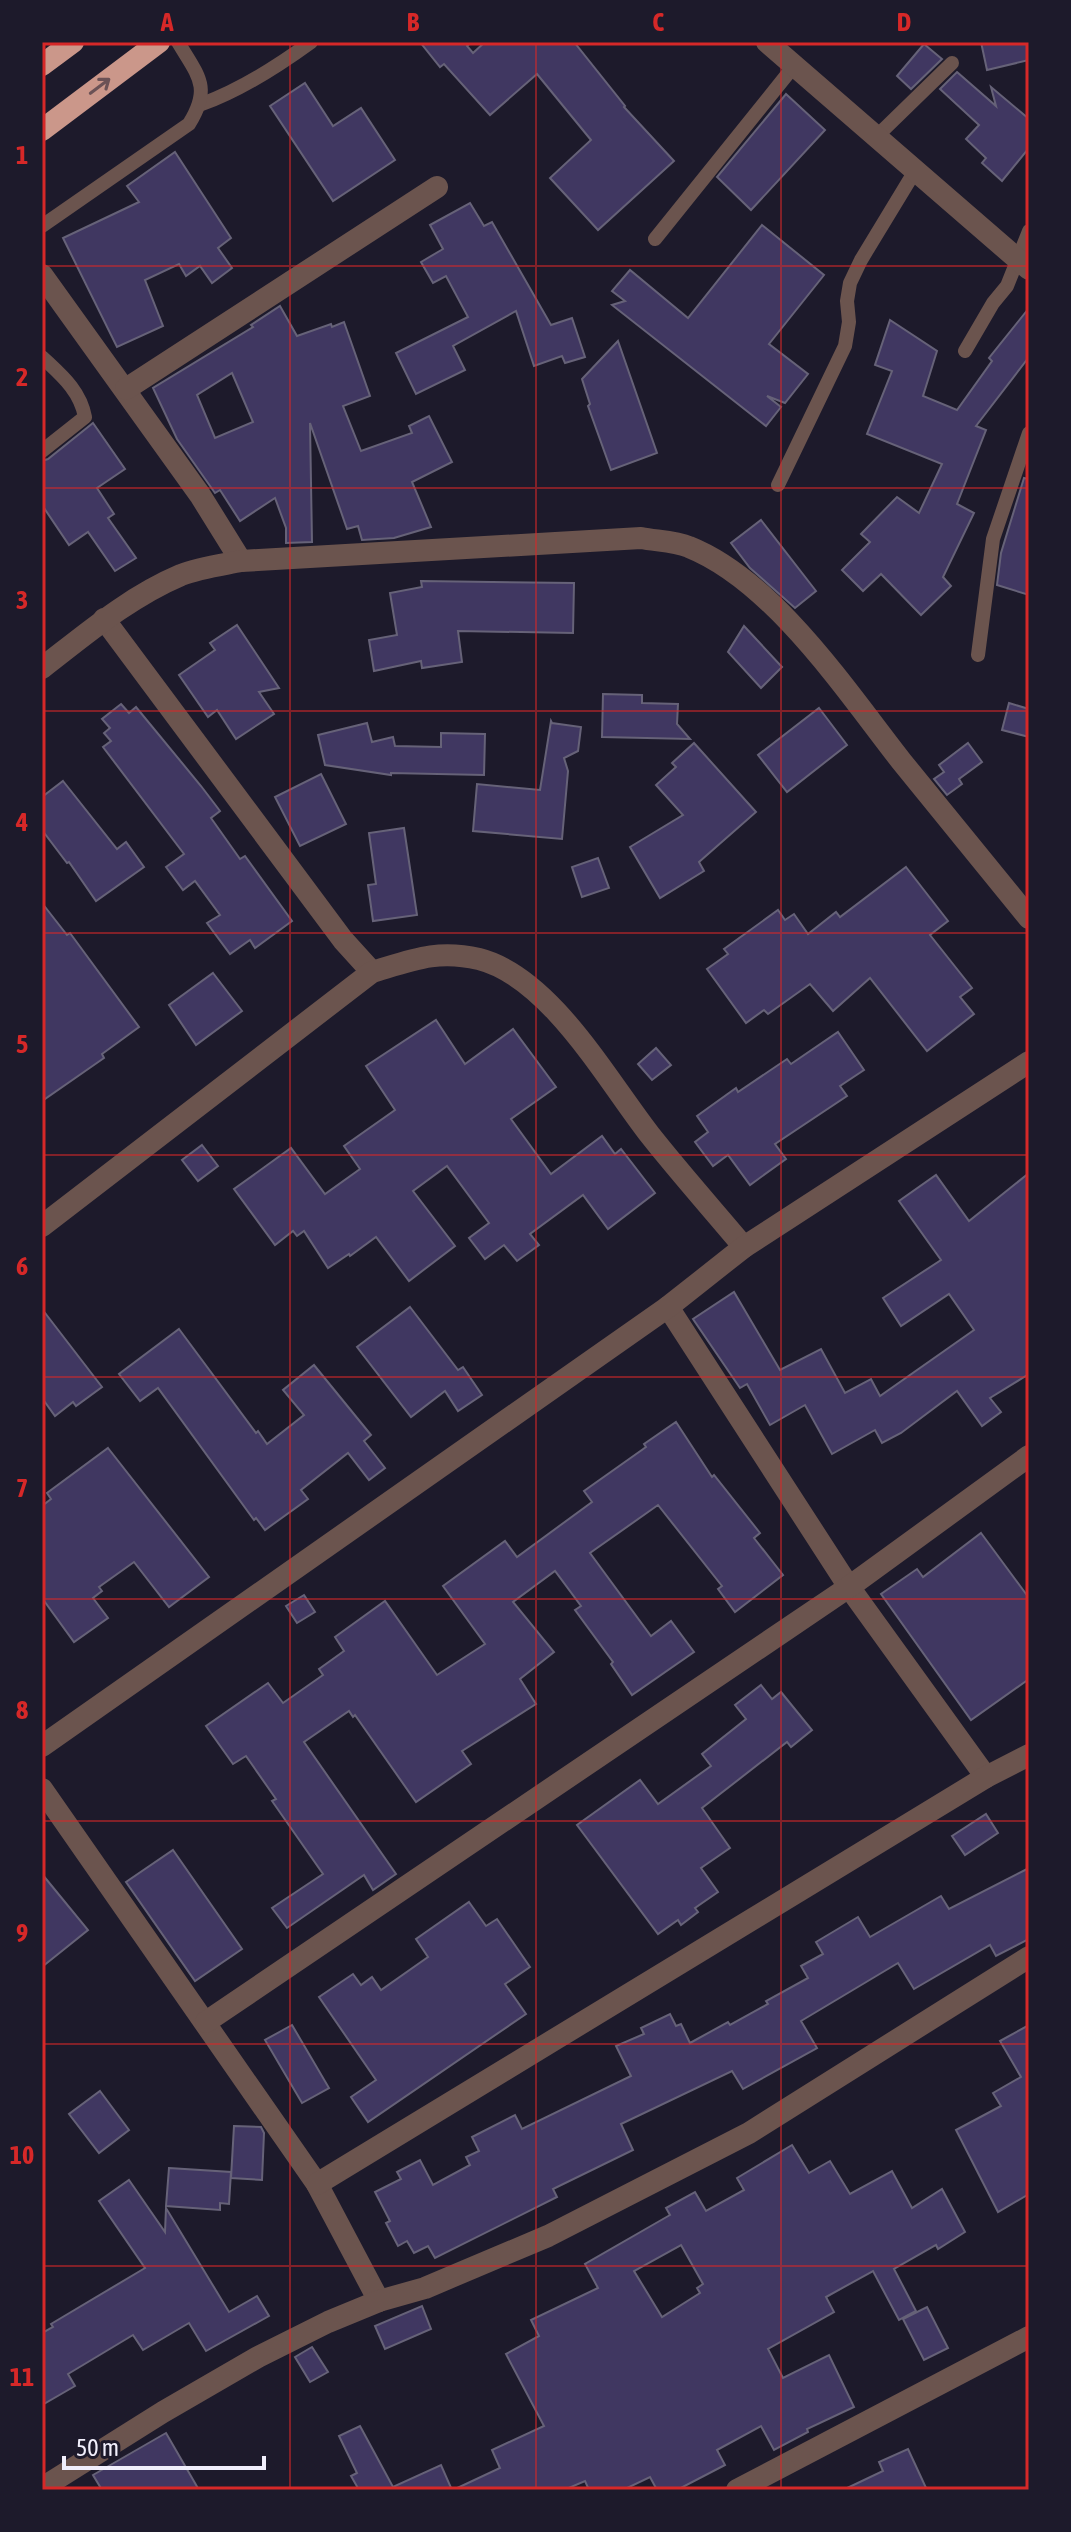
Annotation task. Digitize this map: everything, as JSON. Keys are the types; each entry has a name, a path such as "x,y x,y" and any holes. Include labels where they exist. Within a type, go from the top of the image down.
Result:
{"highway":[{"path":"42,65 73,42"},
{"path":"42,130 159,42"}],"street":[{"path":"767,42 1024,264"},
{"path":"126,389 437,187"},
{"path":"42,275 218,521 241,561"},
{"path":"42,668 104,619 183,574 241,561 641,538 688,546 726,567 772,605 830,668 1029,918"},
{"path":"104,619 343,940 372,972"},
{"path":"42,1226 372,972 433,954 481,960 518,978 553,1006 651,1136 744,1247"},
{"path":"42,1746 668,1307 744,1247 1029,1062"},
{"path":"668,1307 849,1587 986,1777"},
{"path":"206,2022 849,1587 1029,1456"},
{"path":"317,2184 986,1777 1029,1755"},
{"path":"42,1789 317,2184 379,2301"},
{"path":"42,2488 258,2357 328,2322 379,2301 425,2288 548,2236 749,2133 1029,1957"},
{"path":"737,2490 1029,2337"}],"lane":[{"path":"178,42 200,79 202,104"},
{"path":"42,226 189,124 202,104 248,83 311,42"},
{"path":"876,137 952,63"},
{"path":"655,239 794,66"},
{"path":"778,485 845,346 850,283 915,171"},
{"path":"965,351 993,303 1024,264 1029,231"},
{"path":"42,357 74,388 85,417 42,451"},
{"path":"978,655 993,539 1029,433"}],"building":[{"path":"420,42 472,42 467,46 473,53 485,42 574,42 624,107 674,161 598,230 550,178 591,140 537,74 490,115 444,64 440,67"},
{"path":"981,42 1029,42 1029,60 987,70"},
{"path":"924,44 942,59 911,89 897,76"},
{"path":"957,72 996,106 991,87 1029,119 1029,148 1002,181 982,163 986,158 966,139 979,125 940,89"},
{"path":"305,83 333,126 361,108 395,160 333,201 270,106"},
{"path":"786,94 825,130 751,210 717,177"},
{"path":"175,152 231,238 218,248 232,268 212,283 200,266 186,276 179,264 145,280 163,326 117,347 63,238 139,202 127,186"},
{"path":"470,203 484,226 492,222 551,325 572,318 585,357 565,363 562,356 534,366 516,311 453,346 465,370 416,394 396,353 468,317 446,276 433,283 421,262 443,249 430,225"},
{"path":"762,225 824,275 769,344 808,374 785,403 767,396 781,407 766,426 612,305 625,301 612,291 630,270 688,318"},
{"path":"280,306 297,336 344,322 370,396 343,406 361,451 412,433 409,426 429,416 452,462 412,482 431,527 394,538 362,540 358,526 347,529 310,423 312,542 286,543 286,528 275,498 240,521 220,490 215,493 177,439 153,388 253,327 251,325","holes":["232,373 253,422 215,438 197,395"]},
{"path":"1029,308 1029,357 976,426 986,430 957,504 974,513 943,577 951,586 921,615 881,574 863,591 842,570 870,542 861,534 897,497 919,513 942,464 867,434 892,371 875,365 890,320 937,351 923,396 957,410 992,361 989,358"},
{"path":"618,341 657,453 611,470 588,406 582,379"},
{"path":"93,423 125,469 97,488 114,514 108,518 136,558 115,571 88,532 69,545 42,505 42,461"},
{"path":"1024,478 1029,479 1029,595 997,585 1001,553"},
{"path":"761,520 816,591 795,608 750,568 731,543"},
{"path":"421,581 574,583 573,633 458,631 462,662 422,668 421,661 374,671 369,640 397,635 390,593 422,587"},
{"path":"237,625 279,688 259,692 274,714 236,739 217,710 208,717 179,675 215,650 210,643"},
{"path":"744,626 782,667 761,688 728,652"},
{"path":"603,694 642,695 642,703 678,704 677,724 690,739 602,737"},
{"path":"1009,703 1029,709 1029,737 1002,730"},
{"path":"121,704 129,713 136,707 201,786 220,811 211,818 240,859 245,856 292,921 255,948 250,940 230,954 207,923 220,915 195,881 183,890 166,867 184,854 103,747 111,741 104,733 110,728 102,719"},
{"path":"819,708 847,745 787,792 758,755"},
{"path":"551,721 581,727 578,751 564,758 568,771 562,839 473,831 477,784 540,790"},
{"path":"367,723 372,742 393,737 395,746 441,747 441,733 485,734 484,775 391,775 325,765 318,735"},
{"path":"694,743 756,812 699,862 704,871 660,898 630,847 683,815 656,785 676,767 672,763"},
{"path":"968,743 982,762 959,779 962,784 947,795 934,779 944,772 939,765"},
{"path":"321,774 346,824 300,846 275,797"},
{"path":"63,781 117,849 126,842 144,867 96,901 42,830 42,797"},
{"path":"404,828 417,915 373,921 368,885 376,884 369,833"},
{"path":"598,858 609,888 582,897 572,867"},
{"path":"906,867 948,921 930,935 972,988 960,997 974,1014 927,1051 870,978 833,1011 810,984 768,1014 764,1010 746,1023 707,969 728,954 724,949 778,910 785,920 794,914 808,934 836,912 840,917"},
{"path":"42,903 67,935 70,933 139,1027 102,1054 104,1058 42,1101"},
{"path":"213,973 242,1011 196,1045 169,1005"},
{"path":"436,1020 465,1064 513,1029 556,1087 511,1119 551,1174 602,1136 615,1154 621,1149 655,1193 608,1229 583,1195 530,1234 539,1245 517,1261 504,1245 485,1259 469,1238 489,1223 447,1166 413,1191 455,1246 409,1281 376,1237 328,1268 304,1231 297,1236 293,1231 275,1245 234,1189 291,1148 325,1194 360,1169 344,1146 395,1110 366,1066"},
{"path":"838,1032 864,1070 840,1086 847,1096 775,1144 786,1159 750,1185 728,1155 713,1166 695,1142 708,1132 697,1116 736,1088 738,1092 787,1059 791,1064"},
{"path":"656,1048 671,1065 652,1080 638,1064"},
{"path":"202,1145 218,1166 198,1181 182,1160"},
{"path":"1029,1173 1029,1374 990,1398 1001,1412 982,1426 957,1391 901,1433 882,1443 875,1430 832,1454 805,1405 770,1425 747,1384 740,1388 693,1319 734,1292 780,1370 821,1349 845,1393 871,1379 880,1396 974,1330 949,1294 901,1326 883,1298 941,1260 899,1201 936,1175 969,1221"},
{"path":"410,1307 458,1370 463,1367 482,1395 458,1411 445,1391 411,1417 357,1347"},
{"path":"42,1309 102,1387 76,1406 73,1402 55,1416 42,1398"},
{"path":"179,1329 267,1444 304,1415 283,1390 314,1365 371,1435 364,1441 385,1468 369,1480 348,1453 301,1490 308,1499 265,1530 256,1518 254,1520 158,1388 140,1401 119,1374"},
{"path":"676,1422 712,1477 714,1475 760,1533 754,1538 783,1575 735,1612 718,1589 722,1586 658,1505 590,1553 651,1636 671,1621 694,1652 632,1695 611,1664 613,1662 575,1610 581,1606 555,1571 513,1602 554,1652 520,1679 536,1704 462,1751 471,1764 416,1802 355,1715 353,1717 349,1711 304,1742 396,1874 373,1890 364,1875 287,1928 272,1908 323,1874 272,1801 276,1799 246,1756 233,1764 206,1726 268,1683 283,1703 323,1675 319,1669 344,1651 335,1637 385,1601 437,1675 485,1644 443,1586 505,1541 517,1557 592,1502 584,1491"},
{"path":"108,1448 209,1577 169,1607 134,1562 99,1587 102,1591 93,1598 108,1618 74,1642 42,1598 42,1506 51,1499 47,1493"},
{"path":"981,1533 1029,1598 1029,1679 971,1720 881,1594 917,1569 923,1577"},
{"path":"304,1595 315,1612 297,1623 286,1606"},
{"path":"761,1685 772,1699 781,1692 812,1730 791,1747 787,1742 702,1808 730,1848 701,1868 718,1892 695,1908 698,1912 681,1925 678,1920 658,1934 577,1825 640,1780 658,1804 711,1766 702,1754 746,1719 735,1705"},
{"path":"986,1814 998,1833 965,1855 952,1836"},
{"path":"173,1850 242,1949 195,1981 126,1882"},
{"path":"1029,1868 1029,1939 996,1956 990,1945 914,1989 898,1963 801,2021 817,2048 743,2089 732,2071 621,2124 633,2150 553,2189 557,2197 435,2258 428,2246 414,2253 407,2241 398,2246 386,2223 390,2221 375,2192 401,2179 397,2172 420,2160 433,2185 470,2165 466,2157 479,2151 472,2137 515,2115 522,2129 631,2076 616,2046 644,2034 641,2028 670,2014 676,2026 681,2024 690,2043 768,2004 766,2001 808,1978 801,1966 823,1954 816,1942 858,1917 870,1937 941,1896 949,1909"},
{"path":"42,1874 88,1930 42,1967"},
{"path":"469,1902 486,1926 497,1919 530,1967 505,1984 526,2014 368,2122 351,2097 376,2080 319,1997 353,1974 361,1985 372,1977 381,1990 428,1957 416,1939"},
{"path":"292,2025 329,2088 302,2103 265,2040"},
{"path":"1029,2025 1029,2194 998,2212 956,2130 1001,2106 993,2093 1021,2077 1000,2041"},
{"path":"100,2091 129,2130 99,2153 69,2114"},
{"path":"234,2126 261,2127 264,2133 262,2180 231,2178"},
{"path":"792,2145 809,2173 830,2161 850,2194 892,2171 912,2208 942,2189 965,2232 938,2249 936,2245 894,2269 916,2311 899,2320 873,2271 826,2297 834,2312 768,2349 783,2378 829,2355 854,2407 807,2429 808,2432 774,2450 761,2426 717,2450 725,2465 677,2490 657,2490 650,2477 623,2490 589,2490 585,2481 564,2490 453,2490 500,2468 492,2450 544,2426 506,2354 539,2336 531,2320 598,2288 585,2264 670,2215 666,2208 695,2192 706,2211 744,2190 737,2178","holes":["681,2245 703,2284 697,2288 700,2293 662,2317 634,2271"]},
{"path":"169,2168 231,2172 229,2204 220,2203 220,2210 166,2206"},
{"path":"129,2180 165,2232 166,2208 229,2312 257,2296 269,2316 206,2351 189,2323 143,2350 133,2335 68,2374 75,2386 42,2405 42,2333 53,2327 51,2324 145,2268 99,2201"},
{"path":"422,2306 431,2329 385,2349 375,2326"},
{"path":"927,2307 948,2348 924,2360 903,2319"},
{"path":"312,2347 328,2372 310,2382 295,2357"},
{"path":"360,2426 393,2487 441,2465 452,2490 359,2490 351,2476 357,2473 339,2436"},
{"path":"166,2433 199,2490 102,2490 93,2475"},
{"path":"908,2449 927,2490 843,2490 883,2471 879,2462"}]}
